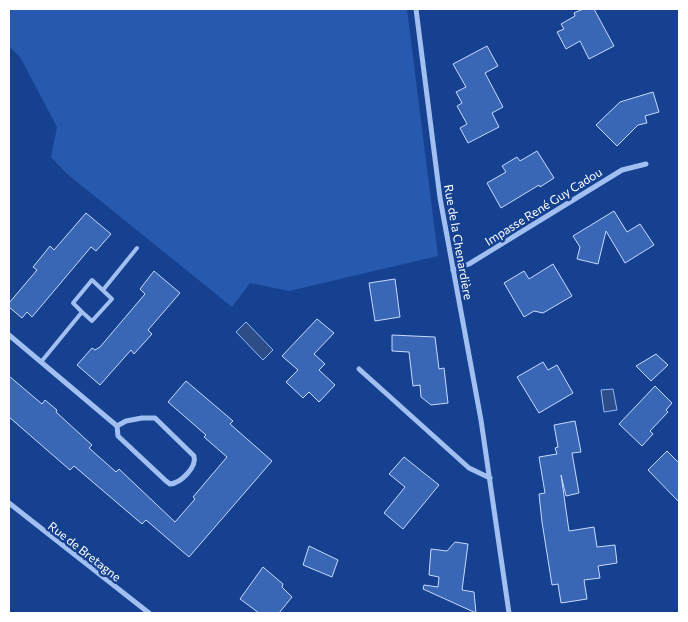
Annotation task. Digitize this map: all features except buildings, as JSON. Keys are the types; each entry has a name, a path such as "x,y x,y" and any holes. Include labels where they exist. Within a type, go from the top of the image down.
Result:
{"street":[{"name":"Rue de la Chenardière","path":"416,9 440,198 464,321 490,478 509,613"},
{"name":"Impasse René Guy Cadou","path":"453,270 469,264 622,170 646,164"},
{"path":"9,335 117,426 118,436 170,484 179,482 194,464 195,460 192,451 155,418 126,421 117,426"},
{"path":"359,369 469,468 490,478"},
{"name":"Rue de Bretagne","path":"9,504 149,613"}],"lane":[{"path":"103,290 137,248"},
{"path":"92,280 112,299 92,320 82,312 73,303 92,280"},
{"path":"41,362 82,312"}],"shaded area":[{"path":"9,9 407,9 438,256 289,291 250,283 232,307 66,173 51,157 57,127 20,57 9,46"},
{"path":"246,322 273,350 263,360 236,332"},
{"path":"613,389 617,410 604,412 601,390"}]}
